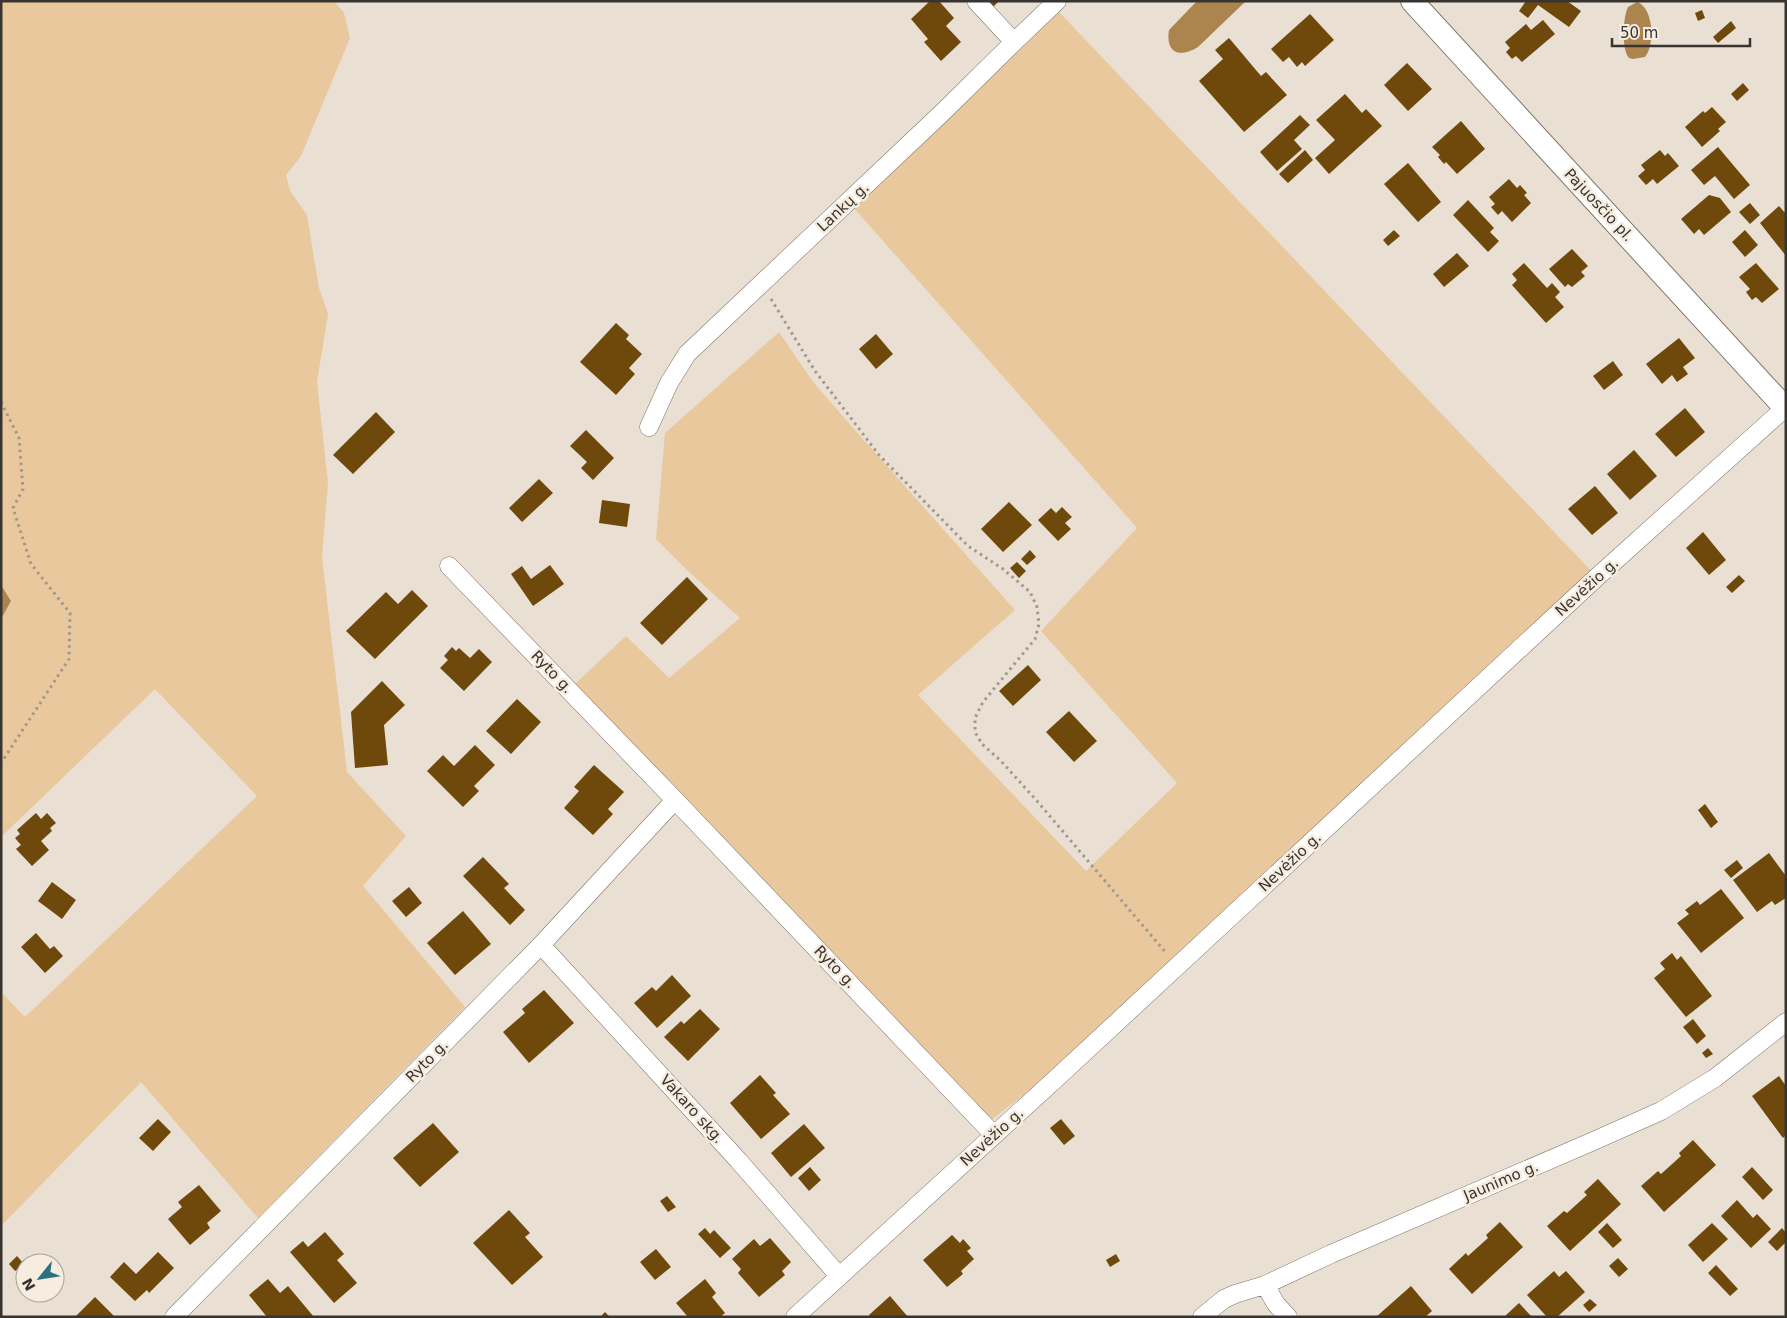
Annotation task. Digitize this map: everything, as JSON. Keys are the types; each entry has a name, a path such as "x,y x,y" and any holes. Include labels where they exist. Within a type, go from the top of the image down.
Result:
{"main road":[{"name":"Pajuosčio pl.","path":"1412,1 1786,408"}],"street":[{"path":"976,1 1014,42"},
{"name":"Lankų g.","path":"648,427 668,383 687,354 944,111 1057,1"},
{"name":"Nevėžio g.","path":"794,1317 1178,966 1597,577 1786,408"},
{"name":"Ryto g.","path":"449,566 994,1135"},
{"name":"Ryto g.","path":"174,1317 541,944 675,800"},
{"name":"Vakaro skg.","path":"541,944 731,1152 839,1276"},
{"name":"Jaunimo g.","path":"1202,1317 1224,1299 1235,1294 1265,1285 1331,1254 1589,1144 1661,1110 1715,1078 1786,1022"},
{"path":"1265,1285 1276,1304 1288,1317"}],"path":[{"path":"761,284 815,371 879,455 968,546 1003,569 1030,592 1037,608 1039,624 1035,640 983,702 975,718 975,732 982,744 1038,801 1178,966"},
{"path":"1,402 19,438 23,489 13,508 31,564 70,613 69,659 1,763"}],"shaded area":[{"path":"1,1 334,1 344,13 350,38 301,156 286,175 290,191 307,215 319,288 328,314 317,382 328,483 322,557 347,772 406,836 363,886 465,1007 258,1218 141,1082 1,1226 1,992 25,1017 257,796 155,689 1,837 1,619 11,601 1,585"},
{"path":"1197,1 1246,1 1198,47 1186,52 1176,52 1169,44 1169,30"},
{"path":"1637,2 1647,11 1650,19 1651,36 1645,57 1633,59 1629,58 1626,54 1624,25 1628,7"},
{"path":"1059,12 1597,577 1178,966 1165,965 1055,1070 990,1121 575,684 626,636 669,678 740,618 656,539 665,433 779,332 813,382 1015,610 918,695 1086,871 1177,783 1041,631 1137,528 845,198 969,97"},
{"path":"1,585 11,601 1,619"}],"building":[{"path":"930,1 939,1 954,18 946,26 961,42 941,61 924,42 928,39 911,19"},
{"path":"988,1 999,1 993,7"},
{"path":"1526,1 1567,1 1581,11 1569,27 1538,5 1528,18 1519,11"},
{"path":"1702,10 1705,18 1698,21 1695,13"},
{"path":"1310,14 1334,40 1305,66 1302,62 1297,67 1289,57 1283,62 1271,49"},
{"path":"1543,20 1555,34 1522,62 1516,56 1512,59 1506,52 1510,48 1505,42 1526,24 1531,30"},
{"path":"1731,21 1736,28 1718,43 1713,37"},
{"path":"1229,38 1261,76 1266,72 1287,95 1244,132 1199,81 1223,59 1215,50"},
{"path":"1407,63 1432,89 1408,111 1384,85"},
{"path":"1743,83 1749,90 1737,101 1731,94"},
{"path":"1345,94 1362,113 1366,109 1382,126 1329,174 1315,158 1335,140 1316,120"},
{"path":"1712,107 1726,122 1718,129 1720,131 1702,147 1685,127 1703,111 1705,113"},
{"path":"1300,115 1310,125 1294,140 1302,149 1277,171 1260,152"},
{"path":"1461,121 1485,149 1457,174 1446,162 1444,164 1438,157 1440,155 1432,147"},
{"path":"1718,147 1750,185 1734,199 1715,176 1704,185 1691,170"},
{"path":"1305,150 1313,160 1288,183 1279,174"},
{"path":"1660,150 1665,156 1668,153 1679,166 1657,184 1653,179 1646,185 1638,176 1645,170 1641,165"},
{"path":"1408,163 1441,202 1418,222 1384,184"},
{"path":"1509,179 1517,188 1520,185 1527,193 1524,195 1531,203 1512,222 1502,211 1498,215 1491,207 1495,204 1489,197"},
{"path":"1709,195 1720,198 1731,212 1704,235 1699,229 1694,234 1681,219"},
{"path":"1468,200 1494,228 1490,232 1499,241 1488,252 1453,215"},
{"path":"1750,203 1760,215 1750,224 1739,212"},
{"path":"1779,206 1786,214 1786,256 1760,223"},
{"path":"1394,230 1400,236 1388,246 1383,240"},
{"path":"1745,230 1758,245 1745,257 1732,242"},
{"path":"1572,249 1588,266 1581,272 1585,276 1572,287 1568,284 1565,287 1549,269"},
{"path":"1457,253 1469,266 1444,287 1433,274"},
{"path":"1524,263 1547,288 1552,283 1560,292 1555,297 1564,307 1546,323 1512,285 1517,280 1512,274"},
{"path":"1756,263 1779,289 1762,303 1756,297 1752,300 1746,292 1750,289 1739,277"},
{"path":"616,323 629,335 626,339 642,354 629,368 635,374 616,395 580,362"},
{"path":"876,334 893,354 876,369 859,349"},
{"path":"1679,338 1695,358 1683,367 1688,374 1677,382 1672,375 1662,384 1646,364"},
{"path":"1613,361 1623,375 1604,390 1593,376"},
{"path":"1685,408 1705,432 1676,457 1655,434"},
{"path":"376,412 395,432 353,474 333,455"},
{"path":"586,430 614,458 593,480 581,468 587,462 570,446"},
{"path":"1634,450 1657,476 1630,500 1607,474"},
{"path":"539,479 553,493 522,522 509,508"},
{"path":"1595,486 1618,513 1592,535 1568,509"},
{"path":"602,500 630,504 627,527 599,523"},
{"path":"1009,502 1032,525 1003,552 981,529"},
{"path":"1062,507 1072,517 1065,523 1071,529 1058,541 1038,520 1051,508 1056,513"},
{"path":"1703,532 1726,560 1709,575 1686,548"},
{"path":"1030,550 1036,557 1027,565 1021,559"},
{"path":"1017,562 1026,571 1019,578 1010,568"},
{"path":"550,565 564,584 533,606 511,574 522,566 531,579"},
{"path":"1739,575 1745,581 1732,593 1726,587"},
{"path":"687,577 708,599 662,645 640,623"},
{"path":"412,590 428,606 375,659 346,631 386,592 398,604"},
{"path":"452,647 456,651 459,648 470,658 479,649 492,662 464,691 440,668 448,660 444,656"},
{"path":"1028,665 1041,680 1013,706 999,691"},
{"path":"382,681 405,705 384,725 388,765 355,768 351,712"},
{"path":"517,699 541,722 511,754 486,731"},
{"path":"1069,711 1097,741 1074,762 1046,732"},
{"path":"475,745 495,765 474,786 479,791 463,807 427,771 443,755 454,766"},
{"path":"594,765 624,792 608,809 613,814 593,835 564,808 579,791 574,787"},
{"path":"1705,804 1718,822 1711,828 1698,810"},
{"path":"36,813 41,819 47,813 56,823 50,828 52,831 41,841 49,850 32,866 16,849 21,845 15,838 20,834 17,830"},
{"path":"1769,853 1786,876 1786,898 1775,905 1772,901 1757,912 1733,880"},
{"path":"483,857 509,884 504,888 525,910 510,925 463,876"},
{"path":"1737,860 1743,868 1731,878 1724,870"},
{"path":"52,882 76,900 62,919 38,901"},
{"path":"409,887 422,903 406,917 392,901"},
{"path":"1721,889 1744,918 1701,953 1677,923 1689,914 1685,910 1697,901 1700,905"},
{"path":"463,911 491,944 455,975 427,943"},
{"path":"36,933 50,949 54,946 63,956 45,973 21,947"},
{"path":"1672,953 1677,960 1681,956 1712,996 1686,1017 1654,978 1665,969 1660,963"},
{"path":"672,975 691,996 657,1028 634,1003 652,987 656,991"},
{"path":"544,990 574,1023 529,1063 503,1032 525,1013 522,1009"},
{"path":"700,1009 720,1029 688,1061 664,1037 681,1021 684,1024"},
{"path":"1693,1019 1706,1036 1697,1044 1683,1027"},
{"path":"1708,1048 1713,1054 1706,1058 1702,1053"},
{"path":"760,1075 776,1093 773,1095 790,1114 761,1139 730,1103"},
{"path":"1779,1076 1786,1086 1786,1135 1783,1138 1752,1096"},
{"path":"158,1119 171,1132 153,1151 139,1138"},
{"path":"1061,1119 1075,1136 1064,1145 1050,1128"},
{"path":"433,1123 459,1152 420,1187 393,1158"},
{"path":"804,1124 825,1148 791,1177 771,1153"},
{"path":"1693,1140 1716,1165 1664,1212 1641,1186 1658,1171 1661,1174 1681,1156 1679,1153"},
{"path":"810,1167 821,1180 809,1191 798,1178"},
{"path":"1752,1167 1773,1190 1763,1200 1742,1177"},
{"path":"1598,1179 1621,1204 1570,1251 1547,1226 1564,1211 1567,1213 1587,1195 1584,1192"},
{"path":"199,1185 221,1211 207,1223 210,1228 190,1245 168,1219 182,1207 178,1202"},
{"path":"667,1196 676,1207 668,1212 660,1201"},
{"path":"1737,1200 1753,1218 1757,1214 1771,1229 1751,1248 1721,1216"},
{"path":"509,1210 530,1233 525,1237 543,1257 512,1285 473,1243"},
{"path":"1500,1222 1523,1247 1472,1294 1449,1269 1466,1253 1468,1256 1488,1238 1486,1235"},
{"path":"1607,1223 1622,1240 1613,1248 1598,1232"},
{"path":"1712,1223 1728,1239 1703,1262 1688,1245"},
{"path":"705,1228 710,1234 714,1230 731,1248 720,1258 698,1234"},
{"path":"1782,1228 1786,1233 1786,1242 1777,1251 1768,1242"},
{"path":"325,1232 344,1254 337,1260 357,1283 334,1303 290,1252 303,1241 308,1247"},
{"path":"952,1235 960,1243 963,1239 971,1248 967,1251 974,1259 961,1271 963,1274 947,1287 923,1260"},
{"path":"770,1238 791,1262 782,1271 785,1275 759,1297 738,1273 741,1269 732,1259 754,1239 760,1246"},
{"path":"656,1249 671,1267 655,1280 640,1262"},
{"path":"158,1252 174,1268 149,1293 147,1290 135,1301 110,1277 124,1262 136,1274"},
{"path":"1116,1254 1120,1261 1110,1267 1106,1260"},
{"path":"15,1258 15,1271 9,1264"},
{"path":"1618,1258 1628,1269 1619,1277 1609,1266"},
{"path":"1716,1265 1738,1289 1730,1296 1708,1273"},
{"path":"1554,1271 1559,1277 1566,1271 1585,1292 1557,1317 1547,1317 1527,1295"},
{"path":"268,1279 280,1293 288,1286 314,1317 267,1317 249,1295"},
{"path":"705,1279 716,1293 712,1297 725,1313 720,1317 688,1317 676,1303"},
{"path":"1411,1286 1432,1311 1425,1317 1376,1317"},
{"path":"890,1296 908,1317 870,1317 869,1315"},
{"path":"95,1297 115,1317 75,1317"},
{"path":"1590,1299 1597,1305 1589,1312 1583,1305"},
{"path":"1519,1303 1532,1317 1504,1317"},
{"path":"605,1312 610,1317 600,1317"}]}
